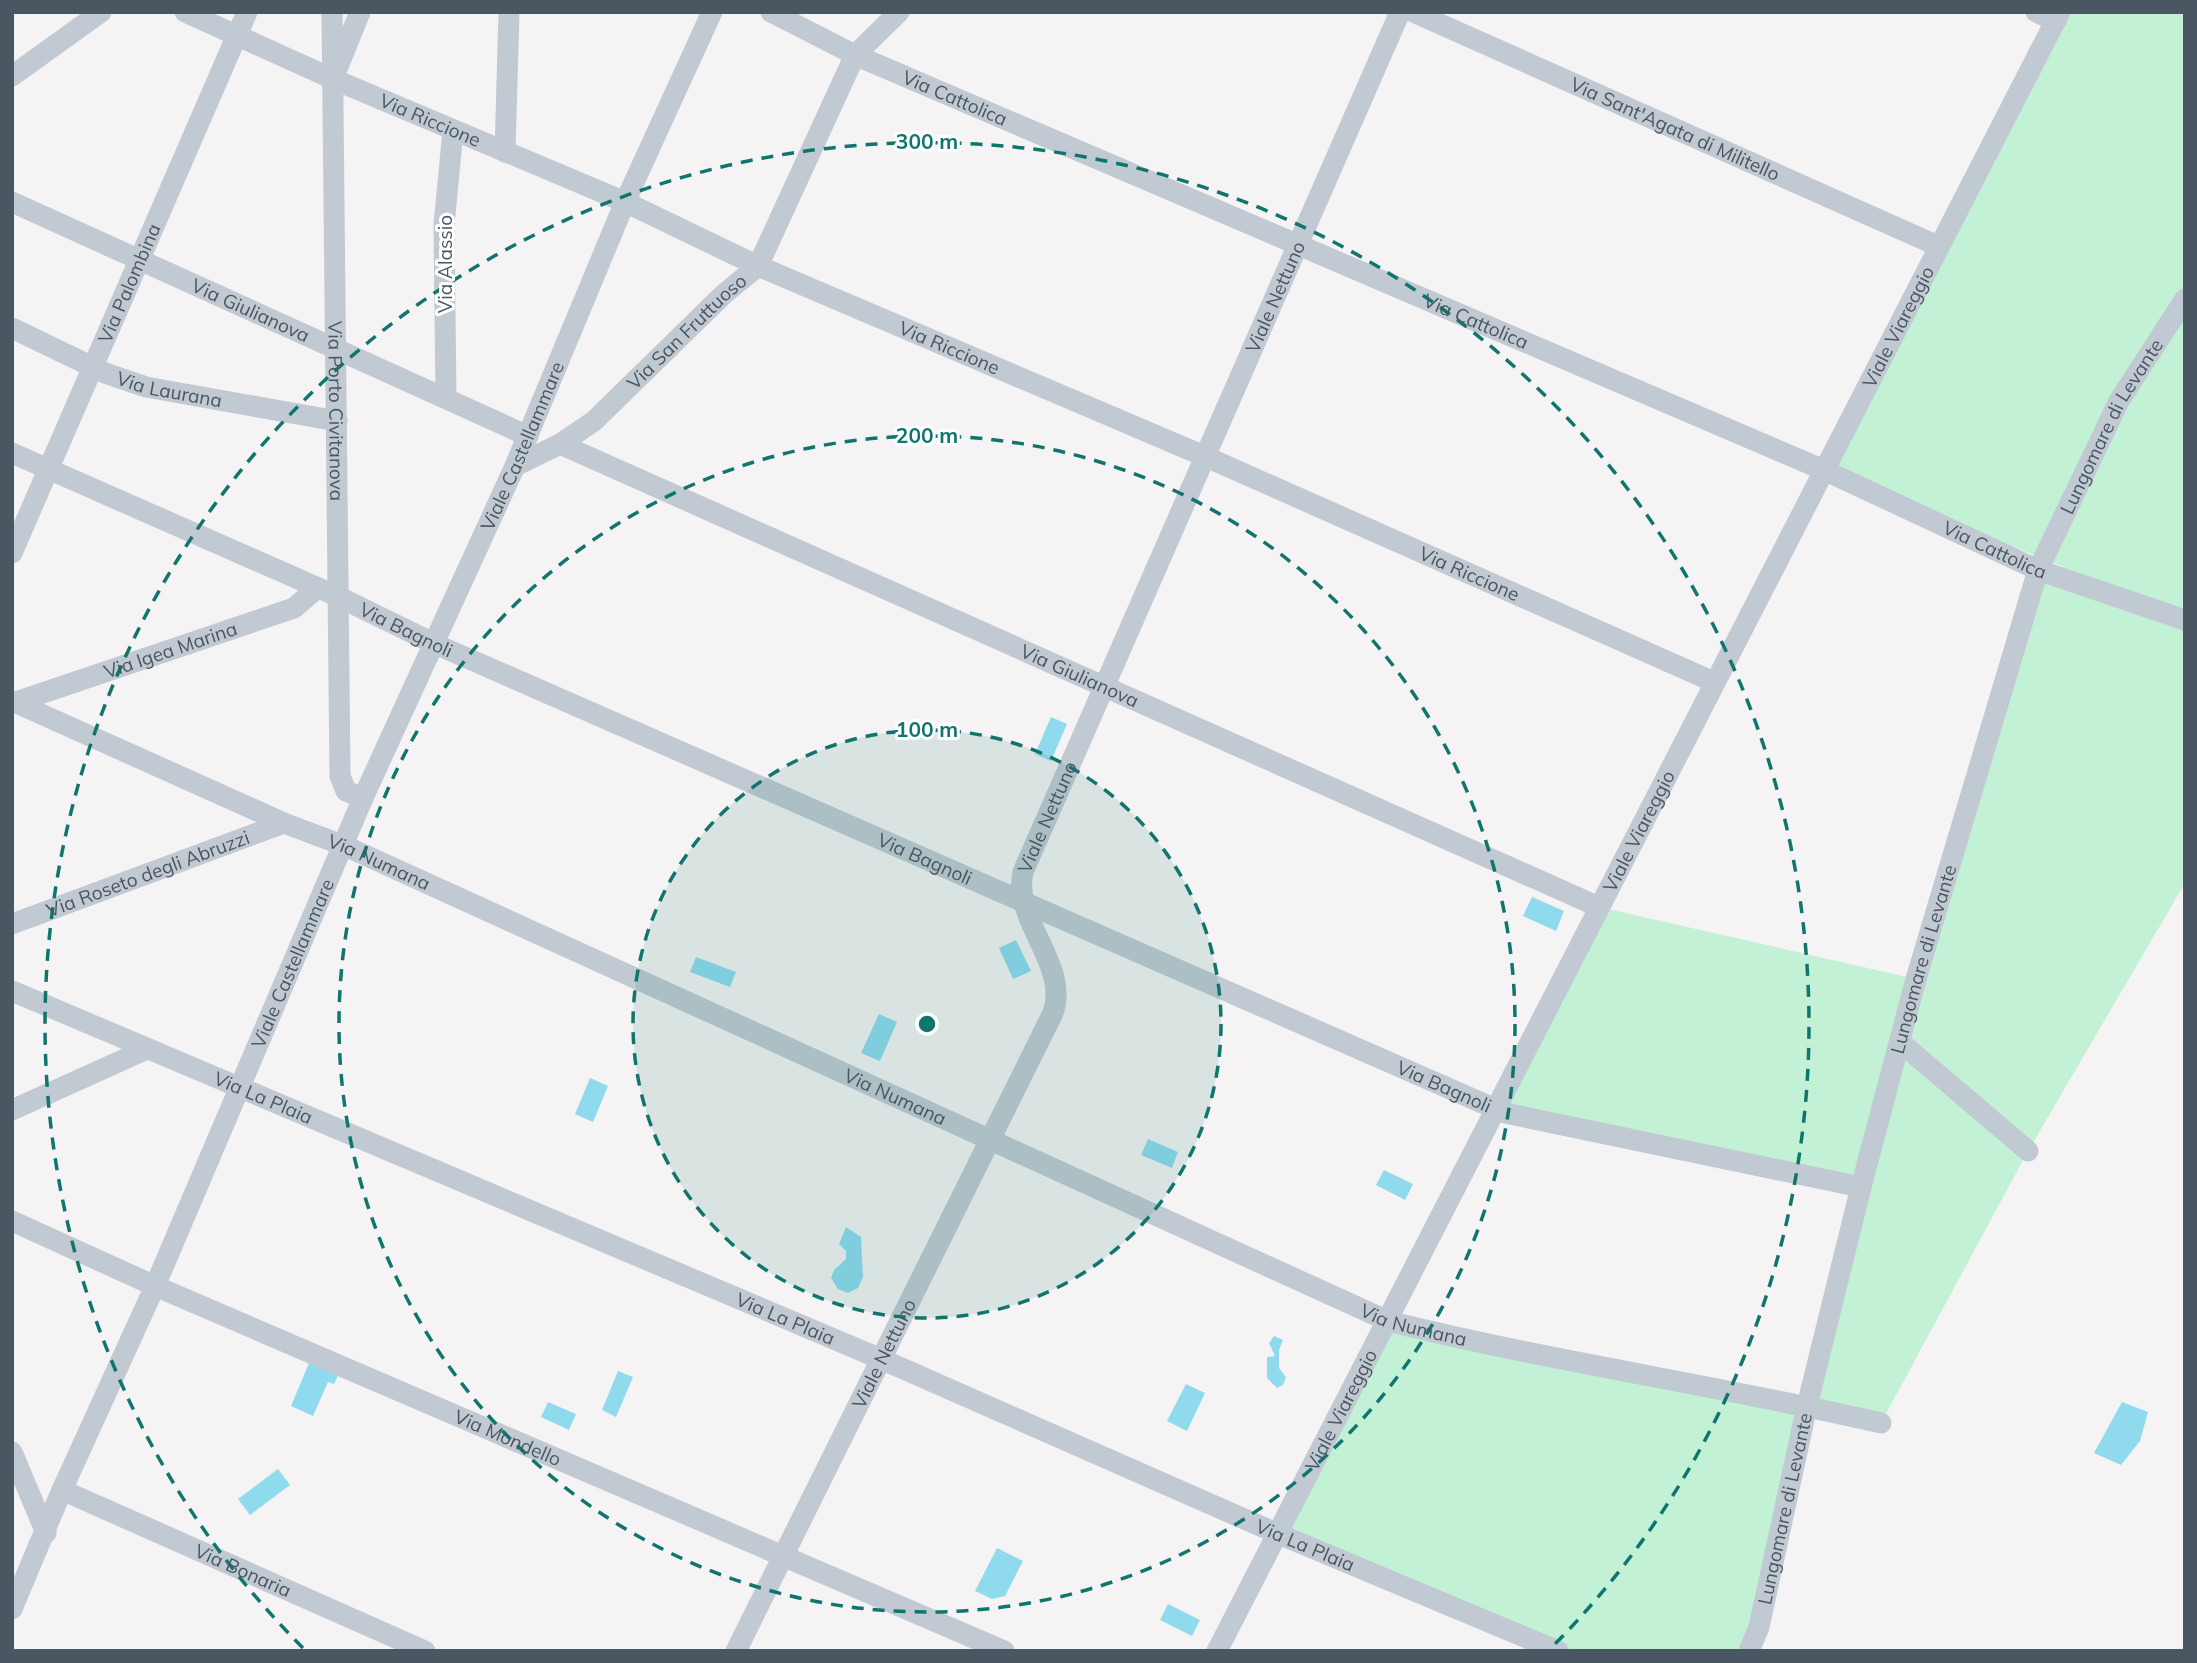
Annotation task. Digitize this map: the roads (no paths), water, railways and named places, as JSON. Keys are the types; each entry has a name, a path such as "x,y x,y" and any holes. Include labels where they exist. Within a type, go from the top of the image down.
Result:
{"street":[{"path":"12,76 102,12"},
{"name":"Via Riccione","path":"185,12 333,79 625,202 758,266 1204,456 1714,682"},
{"name":"Via Palombina","path":"12,553 247,12"},
{"name":"Via Porto Civitanova","path":"332,12 341,779 348,793 363,798"},
{"path":"333,79 360,12"},
{"path":"505,152 509,12"},
{"name":"Viale Castellammare","path":"14,1599 155,1286 345,846 363,798 515,466 625,202 712,12"},
{"name":"Via Cattolica","path":"771,12 855,55 1300,243 1826,471 2038,570 2185,620"},
{"name":"Via San Fruttuoso","path":"515,466 560,444 615,403 705,312 758,266 855,55 899,12"},
{"name":"Viale Nettuno","path":"736,1651 991,1141 1056,1003 1052,975 1024,900 1023,872 1400,12"},
{"name":"Via Sant'Agata di Militello","path":"1413,12 1938,246"},
{"name":"Viale Viareggio","path":"1217,1651 1714,682 1826,471 2050,15"},
{"name":"Via Alassio","path":"446,398 444,225 453,130"},
{"name":"Via Giulianova","path":"12,202 528,436"},
{"name":"Lungomare di Levante","path":"1749,1651 1759,1627 1807,1406 1861,1187 1900,1042 2038,570 2119,401 2185,299"},
{"name":"Via Laurana","path":"12,328 91,367 160,391 337,421"},
{"name":"Via Giulianova","path":"560,444 1104,684 1599,907"},
{"name":"Via Bagnoli","path":"12,453 339,597 435,643 1496,1110 1514,1116 1861,1187"},
{"name":"Via Igea Marina","path":"14,702 294,608 317,588"},
{"name":"Via Numana","path":"14,702 284,823 345,846 1388,1321 1476,1343 1807,1406 1881,1423"},
{"name":"Via Roseto degli Abruzzi","path":"12,924 284,823"},
{"name":"Via La Plaia","path":"12,992 881,1359 1276,1533 1558,1651"},
{"path":"1900,1042 2028,1151"},
{"path":"12,1110 147,1049"},
{"name":"Via Mondello","path":"12,1221 155,1286 1004,1651"},
{"path":"12,1452 46,1533"},
{"name":"Via Bonaria","path":"62,1490 425,1651"}],"water":[{"path":"1051,717 1067,724 1051,761 1035,754"},
{"path":"1532,897 1564,911 1556,931 1523,916"},
{"path":"1016,940 1031,971 1013,979 999,948"},
{"path":"696,957 736,972 730,987 690,972"},
{"path":"879,1014 897,1022 880,1061 861,1053"},
{"path":"590,1078 608,1086 593,1122 575,1114"},
{"path":"1148,1139 1178,1152 1172,1168 1141,1155"},
{"path":"1384,1170 1413,1184 1405,1200 1376,1185"},
{"path":"846,1227 861,1237 863,1277 858,1288 848,1293 838,1289 831,1278 834,1270 846,1259 846,1251 839,1244"},
{"path":"1274,1336 1283,1340 1279,1350 1279,1368 1286,1377 1283,1385 1277,1388 1267,1378 1267,1357 1275,1356 1269,1343"},
{"path":"309,1363 338,1375 334,1384 328,1382 313,1416 291,1406"},
{"path":"618,1371 633,1377 616,1417 602,1410"},
{"path":"1186,1384 1205,1393 1187,1431 1167,1421"},
{"path":"548,1402 576,1414 569,1430 541,1417"},
{"path":"2122,1402 2148,1412 2140,1441 2121,1465 2094,1453"},
{"path":"278,1469 290,1485 250,1515 238,1499"},
{"path":"997,1548 1023,1561 1005,1596 992,1599 975,1591"},
{"path":"1168,1604 1200,1620 1192,1636 1160,1620"}]}
